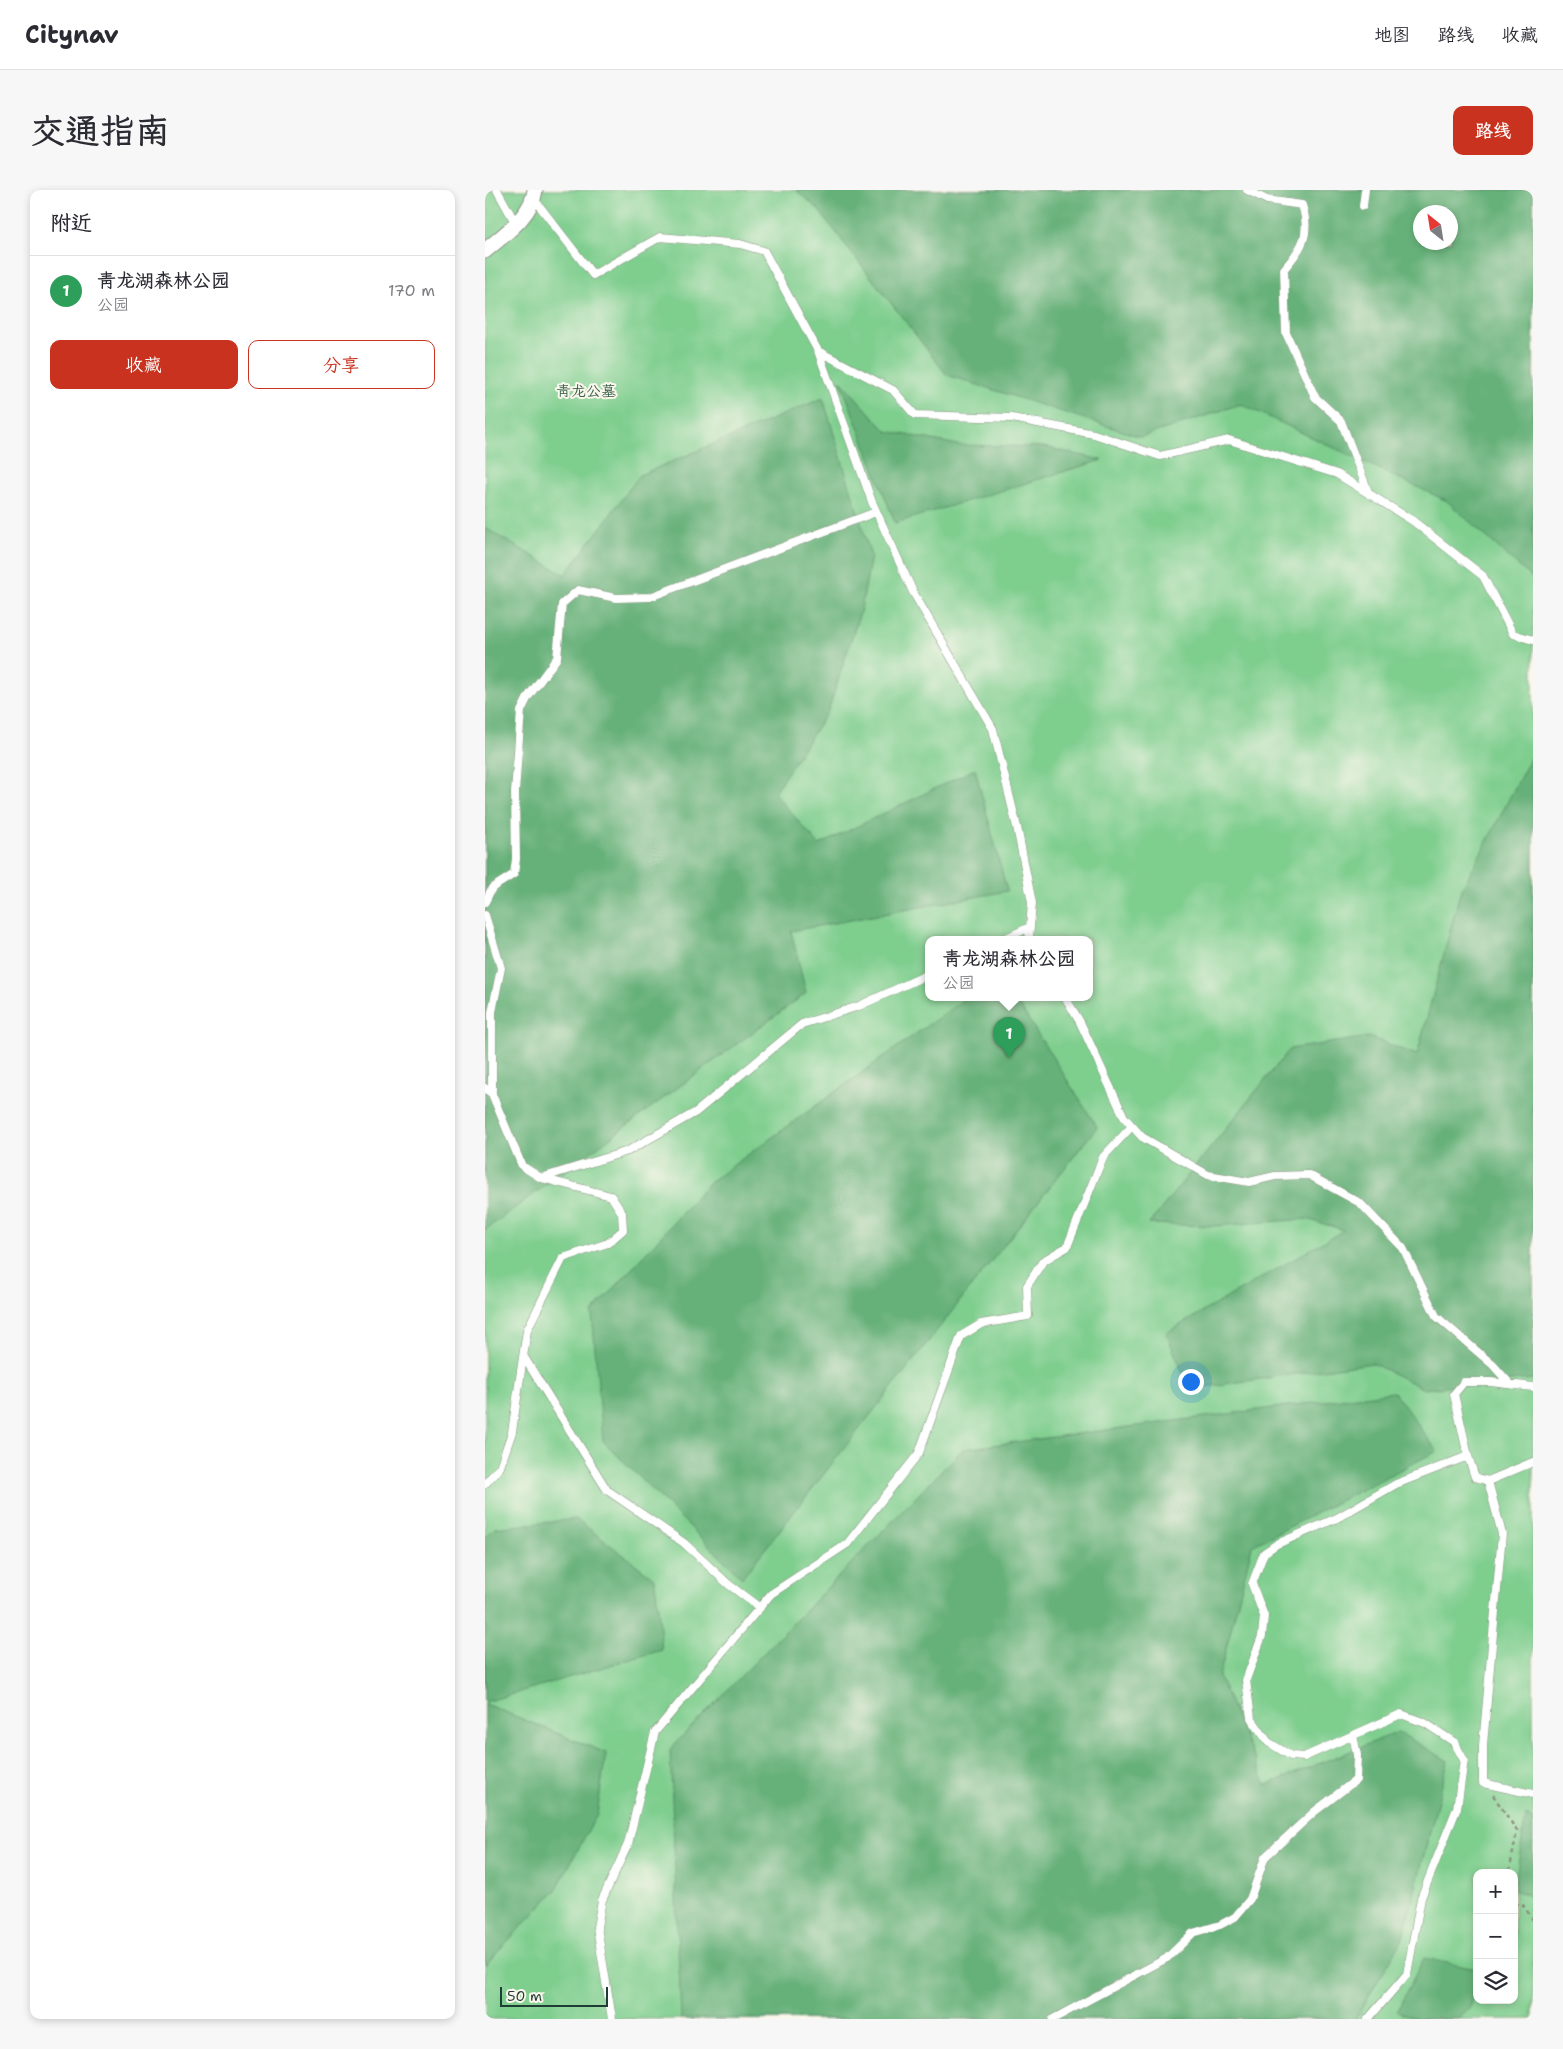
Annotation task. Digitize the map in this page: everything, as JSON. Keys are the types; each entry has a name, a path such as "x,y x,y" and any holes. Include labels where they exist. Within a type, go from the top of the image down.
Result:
{"street":[{"path":"485,251 516,224 534,194"}],"lane":[{"path":"497,190 516,224"},
{"path":"1247,190 1267,200 1302,205 1307,222 1300,250 1284,269 1286,333 1315,397 1341,421 1369,494"},
{"path":"1363,206 1365,190"},
{"path":"534,194 593,275 660,237 740,244 764,251 818,351 876,512 913,592 993,729 1017,827 1032,902 1029,936"},
{"path":"818,351 893,390 915,415 1011,418 1094,434 1160,456 1229,440 1337,474 1413,521 1483,576 1513,634 1533,640"},
{"path":"485,902 492,888 514,874 516,859 515,792 521,711 528,697 557,658 562,604 578,590 616,598 650,597 728,566 876,512"},
{"path":"485,915 501,968 492,1012 492,1094 523,1166 541,1178 611,1196 622,1213 623,1230 608,1243 563,1258 527,1330 512,1432 500,1467 485,1484"},
{"path":"1010,936 1030,927"},
{"path":"541,1178 629,1150 696,1112 802,1024 859,1006 925,976"},
{"path":"1067,1001 1080,1022 1124,1118 1142,1137 1208,1175 1249,1182 1275,1176 1309,1175 1361,1203 1403,1248 1436,1316 1493,1365 1510,1384"},
{"path":"485,1088 492,1094"},
{"path":"612,2019 597,1927 602,1900 628,1844 655,1732 771,1594 847,1544 919,1453 961,1336 981,1324 1028,1316 1027,1286 1043,1261 1067,1247 1103,1157 1132,1126"},
{"path":"524,1357 607,1490 684,1543 728,1584 760,1608"},
{"path":"1533,1387 1491,1382 1464,1382 1454,1394 1468,1456 1475,1477 1488,1481 1533,1462"},
{"path":"1367,2019 1407,1974 1421,1898 1457,1808 1464,1760 1454,1742 1425,1723 1401,1714 1304,1757 1291,1756 1268,1742 1251,1718 1246,1680 1262,1636 1264,1616 1253,1584 1264,1553 1277,1544 1337,1518 1396,1484 1468,1456"},
{"path":"1488,1481 1502,1534 1483,1745 1483,1783 1533,1794"},
{"path":"1053,2019 1167,1958 1193,1933 1220,1925 1235,1917 1250,1899 1265,1857 1314,1812 1357,1780 1357,1755 1353,1735"}],"path":[{"path":"1488,1784 1494,1799 1517,1831 1510,1869"},
{"path":"1518,1903 1523,1904 1533,1920"}],"green space":[{"name":"青龙公墓","path":"485,190 1533,190 1533,2019 485,2019"},
{"path":"796,190 1533,190 1533,579 1447,501 1241,404 1141,437 947,375 817,208"},
{"path":"840,380 886,431 958,445 1044,447 1102,460 895,523"},
{"path":"823,398 871,556 861,609 828,711 774,793 819,845 975,769 1007,891 791,931 806,993 485,1230 485,528 565,575 640,475"},
{"path":"1533,753 1533,1379 1424,1389 1372,1363 1190,1389 1166,1333 1344,1230 1307,1219 1213,1226 1149,1224 1290,1049 1369,1037 1417,1055 1460,893"},
{"path":"961,1001 1017,1001 1097,1127 742,1578 603,1441 592,1313 710,1182"},
{"path":"1394,1392 1437,1451 1252,1546 1219,1677 1266,1785 1398,1732 1448,1761 1402,1941 1355,2019 681,2019 670,1749 963,1449"},
{"path":"576,1519 655,1579 662,1650 485,1702 485,1538 494,1528"},
{"path":"485,1704 606,1753 597,1814 556,1890 485,1965"},
{"path":"1526,1816 1533,1820 1532,1897 1518,1892 1517,1869"},
{"path":"1424,1958 1473,1968 1473,1988 1470,2007 1458,2019 1419,2019 1397,2011"}],"place":[{"name":"青龙湖森林公园","path":"1009,1058"}]}
